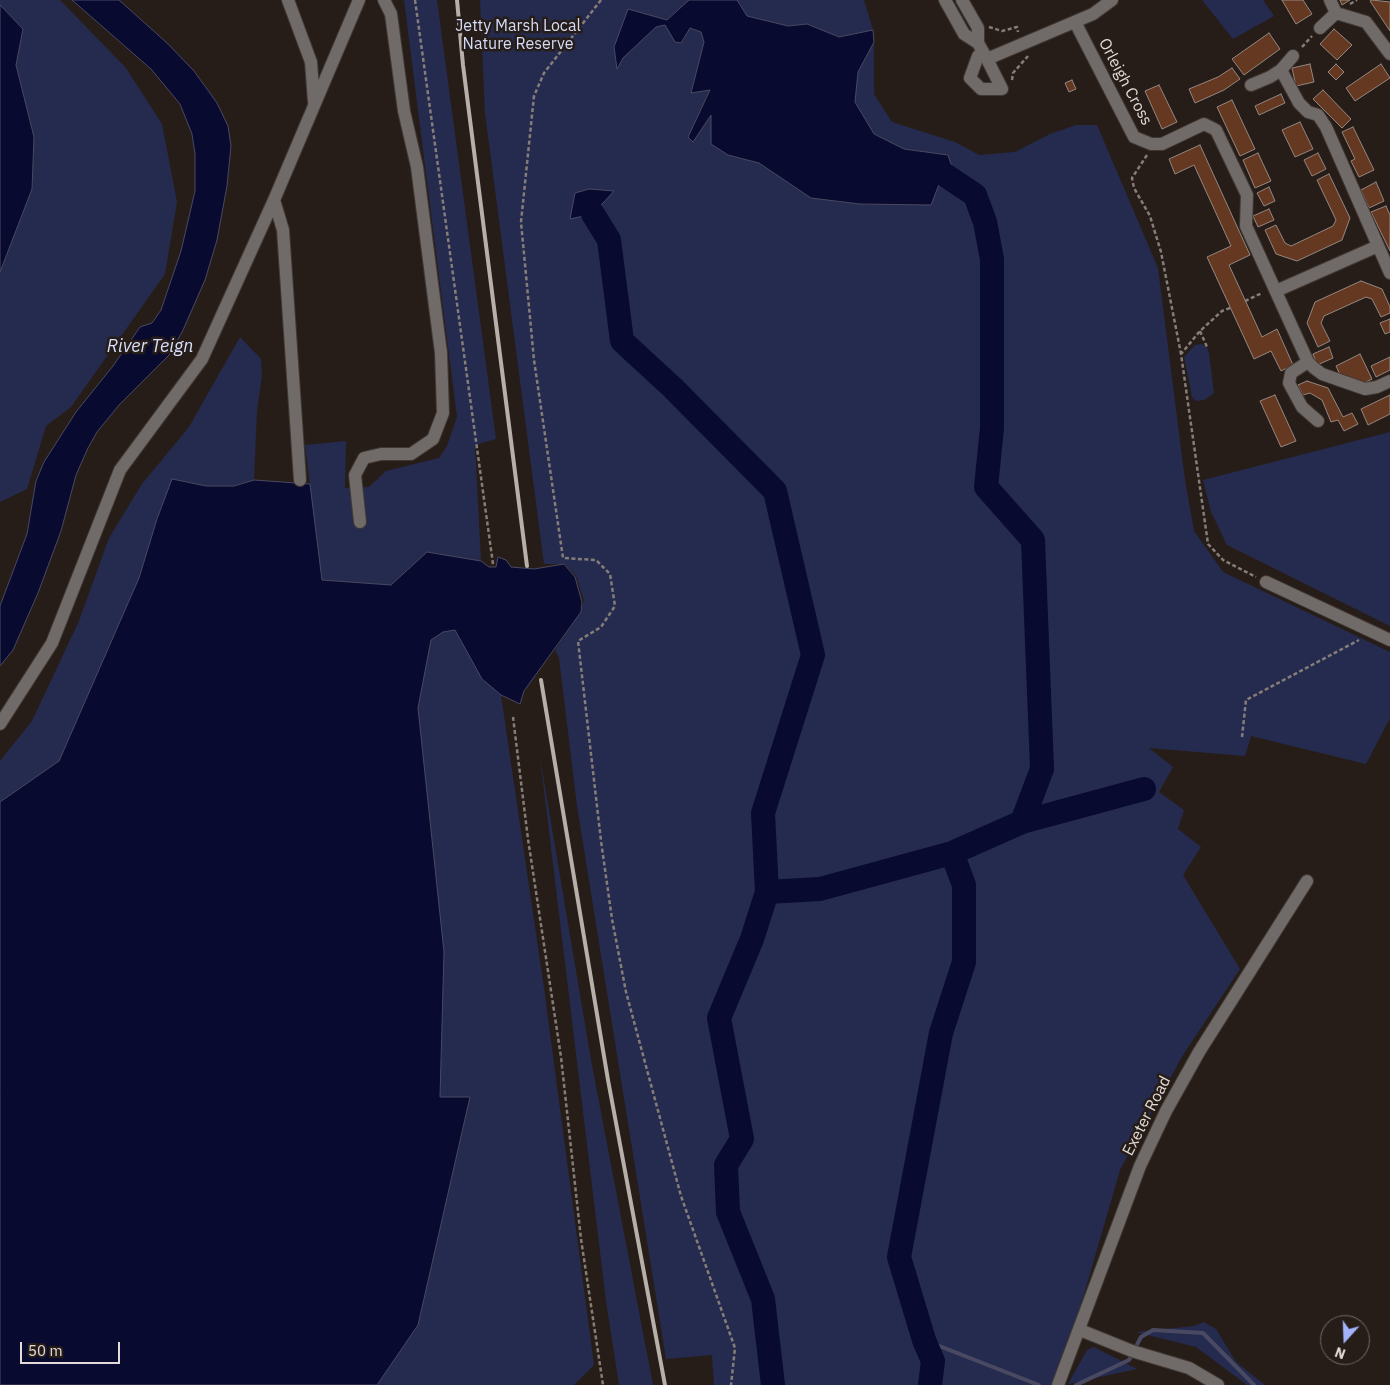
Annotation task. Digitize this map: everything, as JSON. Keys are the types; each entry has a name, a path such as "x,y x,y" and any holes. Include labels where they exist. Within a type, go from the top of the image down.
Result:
{"street":[{"path":"288,0 311,62 314,104"},
{"path":"0,724 52,642 120,470 202,359 274,200 359,0"},
{"path":"360,522 355,475 364,458 381,454 411,454 433,439 443,413 441,353 417,167 404,111 392,14 384,0"},
{"path":"945,0 964,34 983,51 1008,89"},
{"path":"962,0 978,28 983,51"},
{"path":"1008,89 982,89 970,78 978,56 983,51 1075,22 1094,14 1111,0"},
{"path":"1330,0 1336,13 1366,22 1390,54"},
{"path":"1320,28 1336,13"},
{"name":"Orleigh Cross","path":"1075,22 1134,137 1151,144 1162,144 1204,124 1216,130 1247,195 1246,226 1308,362"},
{"path":"1251,85 1281,70 1293,56"},
{"path":"1281,70 1299,103 1308,112 1318,116 1326,127 1390,272"},
{"path":"274,200 283,230 300,480"},
{"path":"1275,290 1378,246"},
{"path":"1318,421 1299,411 1289,383 1291,373 1308,362 1322,374 1365,389 1377,388 1390,381"},
{"path":"1266,582 1390,640"},
{"name":"Exeter Road","path":"1058,1385 1140,1166 1166,1111 1199,1052 1307,881"},
{"path":"1080,1330 1132,1352 1190,1368 1218,1385"}],"path":[{"path":"415,0 493,564"},
{"path":"601,0 544,74 534,96 521,222 534,360 563,558 596,560 610,574 615,606 601,627 578,640 600,840 612,919 626,992 681,1196 735,1348 731,1385"},
{"path":"1293,56 1320,28"},
{"path":"1008,89 1014,73 1028,56"},
{"path":"1151,144 1132,178 1134,188 1150,216 1162,252 1181,354 1208,544 1224,560 1266,582"},
{"path":"1245,301 1275,290"},
{"path":"1181,354 1200,331 1222,312 1230,308"},
{"path":"1200,331 1207,347"},
{"path":"1242,737 1246,700 1364,638 1370,630"},
{"path":"514,717 528,839 561,1057 581,1239 603,1385"}],"green space":[{"path":"0,0 60,0 126,68 162,124 177,202 165,274 71,407 46,426 27,489 0,502 0,272 32,189 34,137 16,65 23,29 0,5"},
{"path":"404,0 437,0 496,439 475,445 481,561 427,552 391,585 322,580 305,445 346,441 345,488 369,487 386,471 439,458 447,446 457,417"},
{"name":"Jetty Marsh Local Nature Reserve","path":"480,0 689,0 667,20 628,10 618,68 623,58 656,27 665,25 682,42 690,28 701,32 704,42 691,92 710,89 695,122 695,139 712,114 728,155 759,163 811,198 860,204 930,205 940,182 952,167 948,155 904,149 874,134 855,102 858,72 874,42 874,94 892,122 955,142 979,155 1015,152 1050,134 1076,125 1097,125 1158,268 1185,480 1194,531 1223,572 1390,652 1390,718 1366,764 1251,736 1245,756 1149,748 1173,767 1159,792 1184,810 1178,829 1201,847 1183,875 1240,969 1183,1055 1120,1170 1074,1329 1051,1385 714,1385 712,1355 666,1359 577,806 559,658 555,650 581,612 584,600 576,576 565,564 544,564 485,113"},
{"path":"737,0 864,0 873,30 839,37 807,24 788,26 747,16"},
{"path":"1202,0 1263,0 1274,16 1233,39"},
{"path":"240,337 261,359 262,375 257,411 254,480 234,486 206,486 172,479 157,519 139,578 59,761 0,802 0,761 32,721 79,621 109,538 142,484 189,427"},
{"path":"1201,344 1207,347 1209,353 1214,393 1204,400 1196,401 1192,397 1184,357 1195,345"},
{"path":"1390,432 1390,626 1227,545 1211,512 1203,480"},
{"path":"455,630 482,679 501,695 544,988 594,1365 574,1385 377,1385 418,1325 470,1098 440,1097 444,952 418,708 431,640 443,632"},
{"path":"540,757 591,1060 653,1385 619,1385 606,1301"},
{"path":"1204,1322 1216,1329 1236,1362 1265,1385 1247,1385 1196,1347 1136,1332 1194,1326"},
{"path":"1094,1347 1137,1369 1068,1384 1087,1350"}],"water":[{"name":"River Teign","path":"72,0 119,0 167,43 194,71 217,103 228,126 231,146 227,186 217,240 205,280 183,330 170,354 119,405 97,432 88,448 76,475 61,531 38,593 13,650 0,666 0,606 27,534 36,481 44,462 76,412 113,366 140,327 152,323 161,310 181,251 195,191 195,154 192,134 180,104 151,69"},
{"path":"689,0 737,0 747,16 788,26 807,24 839,37 873,30 874,42 858,72 855,102 874,134 904,149 948,155 952,167 940,182 931,205 860,204 811,198 759,163 728,155 711,144 711,115 693,142 688,137 710,90 691,93 704,42 701,32 690,28 681,43 675,42 665,25 656,27 623,58 617,69 614,47 628,9 667,20"},
{"path":"0,5 23,29 16,65 34,137 32,189 0,272"},
{"path":"589,189 614,191 593,214 570,219 575,193"},
{"path":"172,479 206,486 234,486 254,480 310,484 322,580 391,585 427,552 481,561 489,567 496,567 498,557 506,560 511,567 534,569 564,564 575,577 582,602 581,612 524,691 520,704 501,695 482,679 455,630 443,632 431,640 418,708 444,952 440,1097 470,1097 418,1325 377,1385 0,1385 0,802 59,761 139,578 157,519"}],"building":[{"path":"1282,0 1303,0 1312,14 1296,24"},
{"path":"1340,0 1350,0 1342,5"},
{"path":"1370,1 1390,2 1390,31"},
{"path":"1334,29 1352,45 1337,60 1320,44"},
{"path":"1269,33 1280,49 1244,75 1232,59"},
{"path":"1310,64 1314,82 1296,86 1292,68"},
{"path":"1336,64 1344,72 1336,80 1328,72"},
{"path":"1381,64 1390,78 1355,101 1346,88"},
{"path":"1232,68 1240,79 1224,90 1195,103 1189,89 1218,77"},
{"path":"1072,80 1076,89 1069,92 1065,83"},
{"path":"1159,85 1177,122 1162,129 1145,91"},
{"path":"1323,90 1351,119 1342,128 1313,99"},
{"path":"1281,94 1285,103 1259,115 1255,106"},
{"path":"1232,100 1255,149 1240,156 1217,107"},
{"path":"1300,122 1313,149 1295,157 1282,130"},
{"path":"1353,127 1374,170 1359,177 1351,161 1355,159 1342,132"},
{"path":"1200,145 1250,255 1229,265 1262,337 1277,329 1293,365 1281,371 1271,351 1254,359 1207,257 1231,246 1194,165 1175,174 1169,159"},
{"path":"1258,153 1271,181 1255,188 1243,160"},
{"path":"1318,153 1326,169 1312,176 1304,160"},
{"path":"1329,174 1350,218 1342,240 1297,261 1276,254 1265,230 1276,225 1285,243 1291,246 1333,226 1336,220 1317,180"},
{"path":"1376,182 1384,201 1369,208 1361,190"},
{"path":"1269,187 1275,201 1264,206 1257,193"},
{"path":"1386,206 1390,215 1390,251 1371,212"},
{"path":"1269,209 1274,220 1258,227 1253,216"},
{"path":"1361,281 1382,289 1390,307 1390,313 1381,317 1372,299 1366,297 1324,316 1321,323 1330,341 1318,347 1307,323 1315,302"},
{"path":"1390,319 1390,332 1385,334 1380,323"},
{"path":"1329,347 1333,358 1317,365 1313,354"},
{"path":"1360,354 1372,379 1362,384 1341,377 1336,366"},
{"path":"1390,357 1390,370 1376,377 1371,366"},
{"path":"1307,381 1328,388 1343,417 1352,413 1358,424 1344,431 1338,420 1331,422 1322,400 1310,393 1303,395 1298,385"},
{"path":"1275,395 1296,441 1281,447 1260,401"},
{"path":"1390,395 1390,414 1368,425 1361,409"}],"waterway":[{"path":"945,175 975,195 985,222 992,259 992,428 986,487 1033,540 1042,769 1022,822 952,853"},
{"path":"593,214 609,240 622,341 673,388 775,491 813,655 763,813 767,892 752,939 719,1018 742,1139 726,1165 728,1212 763,1299 773,1385"},
{"path":"1022,822 1144,789"},
{"path":"767,892 820,889 952,853 964,885 964,962 941,1033 899,1257 924,1340 933,1361 930,1385"},
{"path":"1076,1385 1129,1360 1141,1337 1153,1330 1203,1333 1254,1385"},
{"path":"924,1340 1039,1385"}],"railway":[{"path":"457,0 463,65 527,566"},
{"path":"541,680 608,1080 665,1385"}]}
